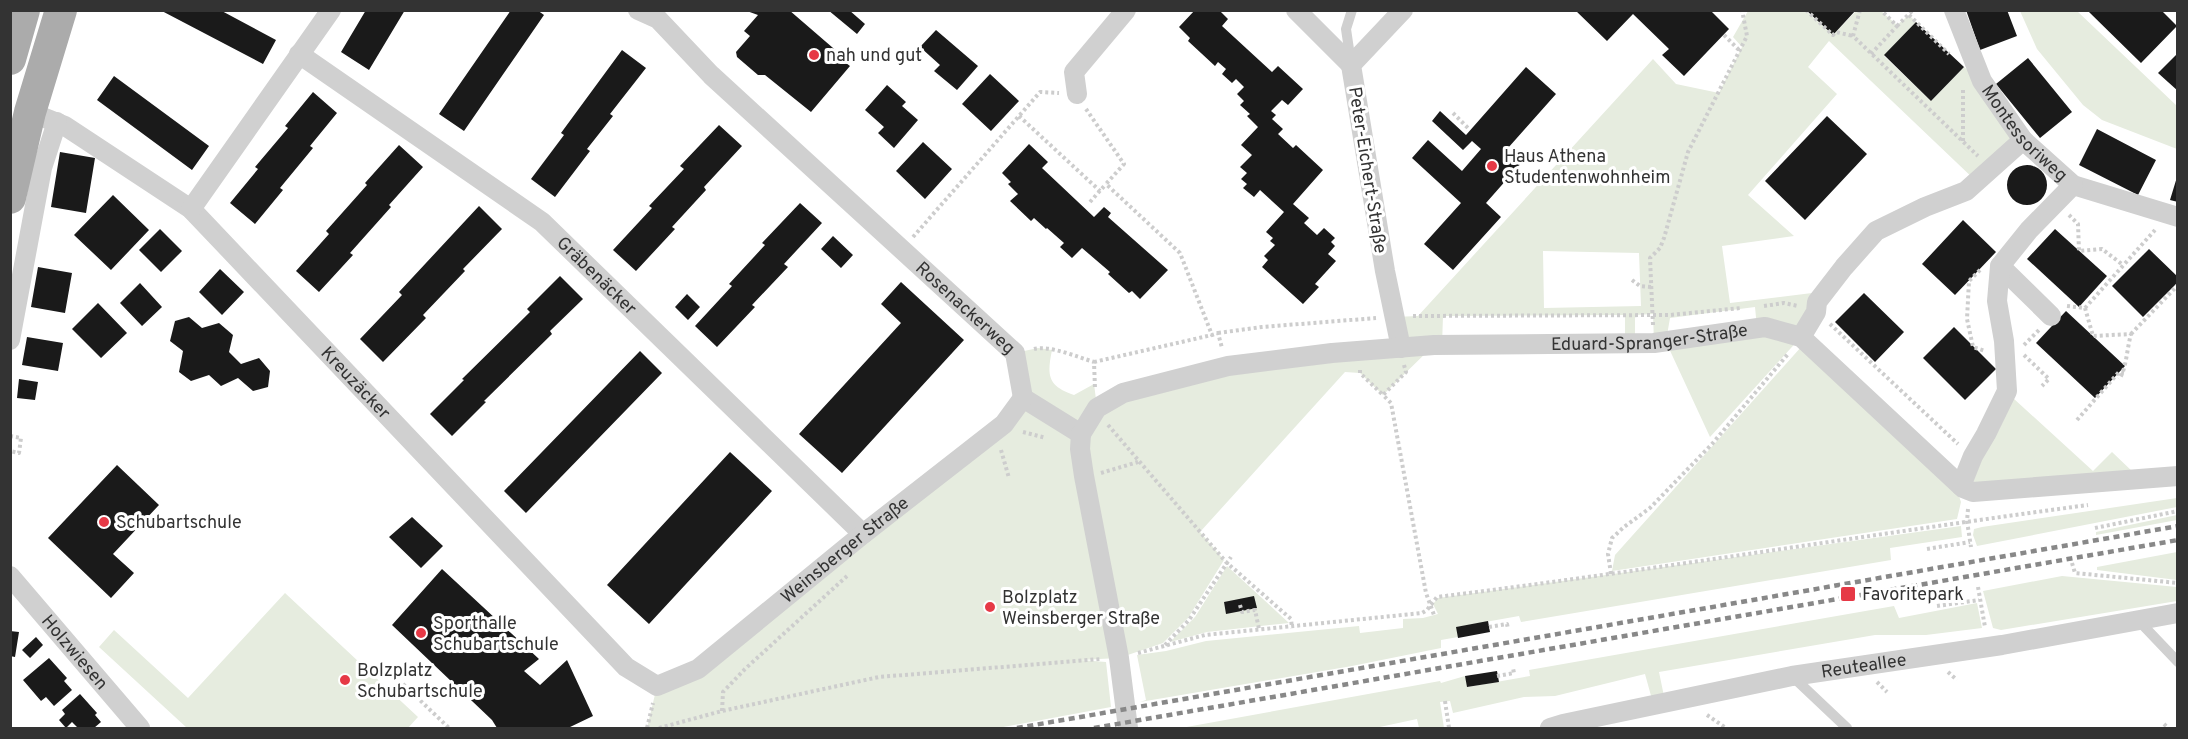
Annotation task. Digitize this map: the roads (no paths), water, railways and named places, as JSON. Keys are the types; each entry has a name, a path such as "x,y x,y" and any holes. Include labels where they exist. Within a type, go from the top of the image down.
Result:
{"main road":[{"path":"10,59 24,10"},
{"path":"10,198 43,117 61,10"}],"street":[{"path":"191,209 331,10"},
{"name":"Rosenackerweg","path":"638,10 662,15 711,75 1015,353 1023,398"},
{"path":"1077,94 1074,72 1126,10"},
{"path":"1296,10 1351,65"},
{"name":"Peter-Eichert-Straße","path":"1401,348 1380,247 1351,65 1403,10"},
{"name":"Montessoriweg","path":"1954,10 1982,81 2023,140 2073,185 2173,216"},
{"name":"Gräbenäcker","path":"299,54 542,222 863,534"},
{"name":"Kreuzäcker","path":"43,117 66,126 191,209 626,667 657,686"},
{"path":"10,340 42,168 43,117"},
{"path":"1801,337 1816,312 1817,302 1876,231 1925,207 1966,191 2023,140"},
{"path":"2073,185 2029,230 2000,266 1996,301 2004,340 2007,391 1986,434 1972,456 1961,486 1973,492 2178,476"},
{"path":"2000,266 2051,316"},
{"name":"Eduard-Spranger-Straße","path":"1081,434 1097,408 1123,393 1228,366 1357,351 1434,345 1654,343 1765,327 1801,337 1961,486"},
{"path":"1023,398 1081,434 1080,448 1084,476 1119,658 1128,729"},
{"name":"Weinsberger Straße","path":"657,686 698,669 863,534 1004,424 1023,398"},
{"name":"Holzwiesen","path":"10,576 140,729"},
{"name":"Reuteallee","path":"1550,729 1634,708 1792,676 1989,646 2178,613"}],"lane":[{"path":"1351,65 1346,29 1352,10"},
{"path":"2137,620 2178,662"},
{"path":"1792,676 1847,729"}],"railway":[{"path":"1017,728 2178,526"},
{"path":"1094,728 2178,540"}],"place":[{"name":"nah und gut","path":"814,55"},
{"name":"Haus Athena Studentenwohnheim","path":"1492,166"},
{"name":"Schubartschule","path":"104,522"},
{"name":"Favoritepark","path":"1848,594"},
{"name":"Bolzplatz Weinsberger Straße","path":"990,607"},
{"name":"Sporthalle Schubartschule","path":"421,633"},
{"name":"Bolzplatz Schubartschule","path":"345,680"}]}
